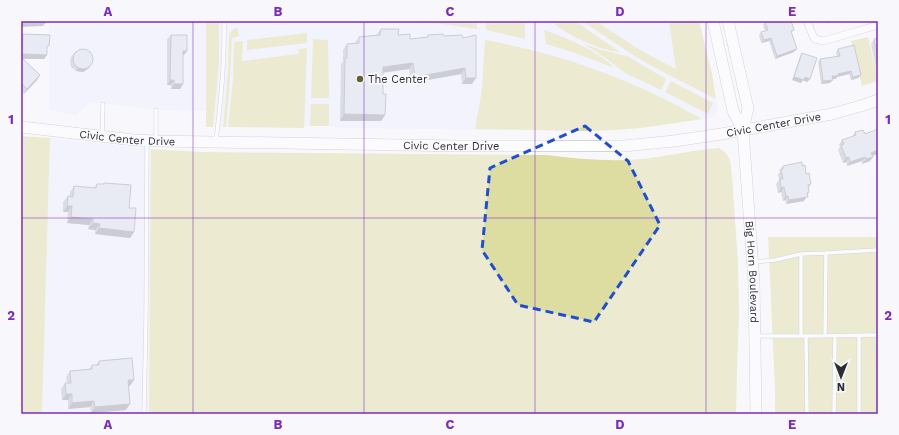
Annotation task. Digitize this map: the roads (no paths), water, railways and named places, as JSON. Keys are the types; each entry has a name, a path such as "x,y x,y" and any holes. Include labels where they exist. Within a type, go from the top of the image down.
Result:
{"street":[{"name":"Big Horn Boulevard","path":"714,21 733,111 743,130"},
{"name":"Big Horn Boulevard","path":"728,21 748,108 743,130 754,283 756,414"},
{"path":"807,21 815,39 823,41 878,24"},
{"name":"Civic Center Drive","path":"21,127 152,141 461,146 624,146 674,141 832,114 878,100"}],"lane":[{"path":"216,143 223,75 224,21"},
{"path":"102,136 103,104"},
{"path":"144,414 152,141 156,110"},
{"path":"752,262 775,260 801,254 826,254 878,250"},
{"path":"801,254 801,336"},
{"path":"825,336 826,254"},
{"path":"755,336 878,336"},
{"path":"806,336 807,414"},
{"path":"834,414 835,336"},
{"path":"859,336 860,414"}],"place":[{"name":"The Center","path":"360,79"}]}
